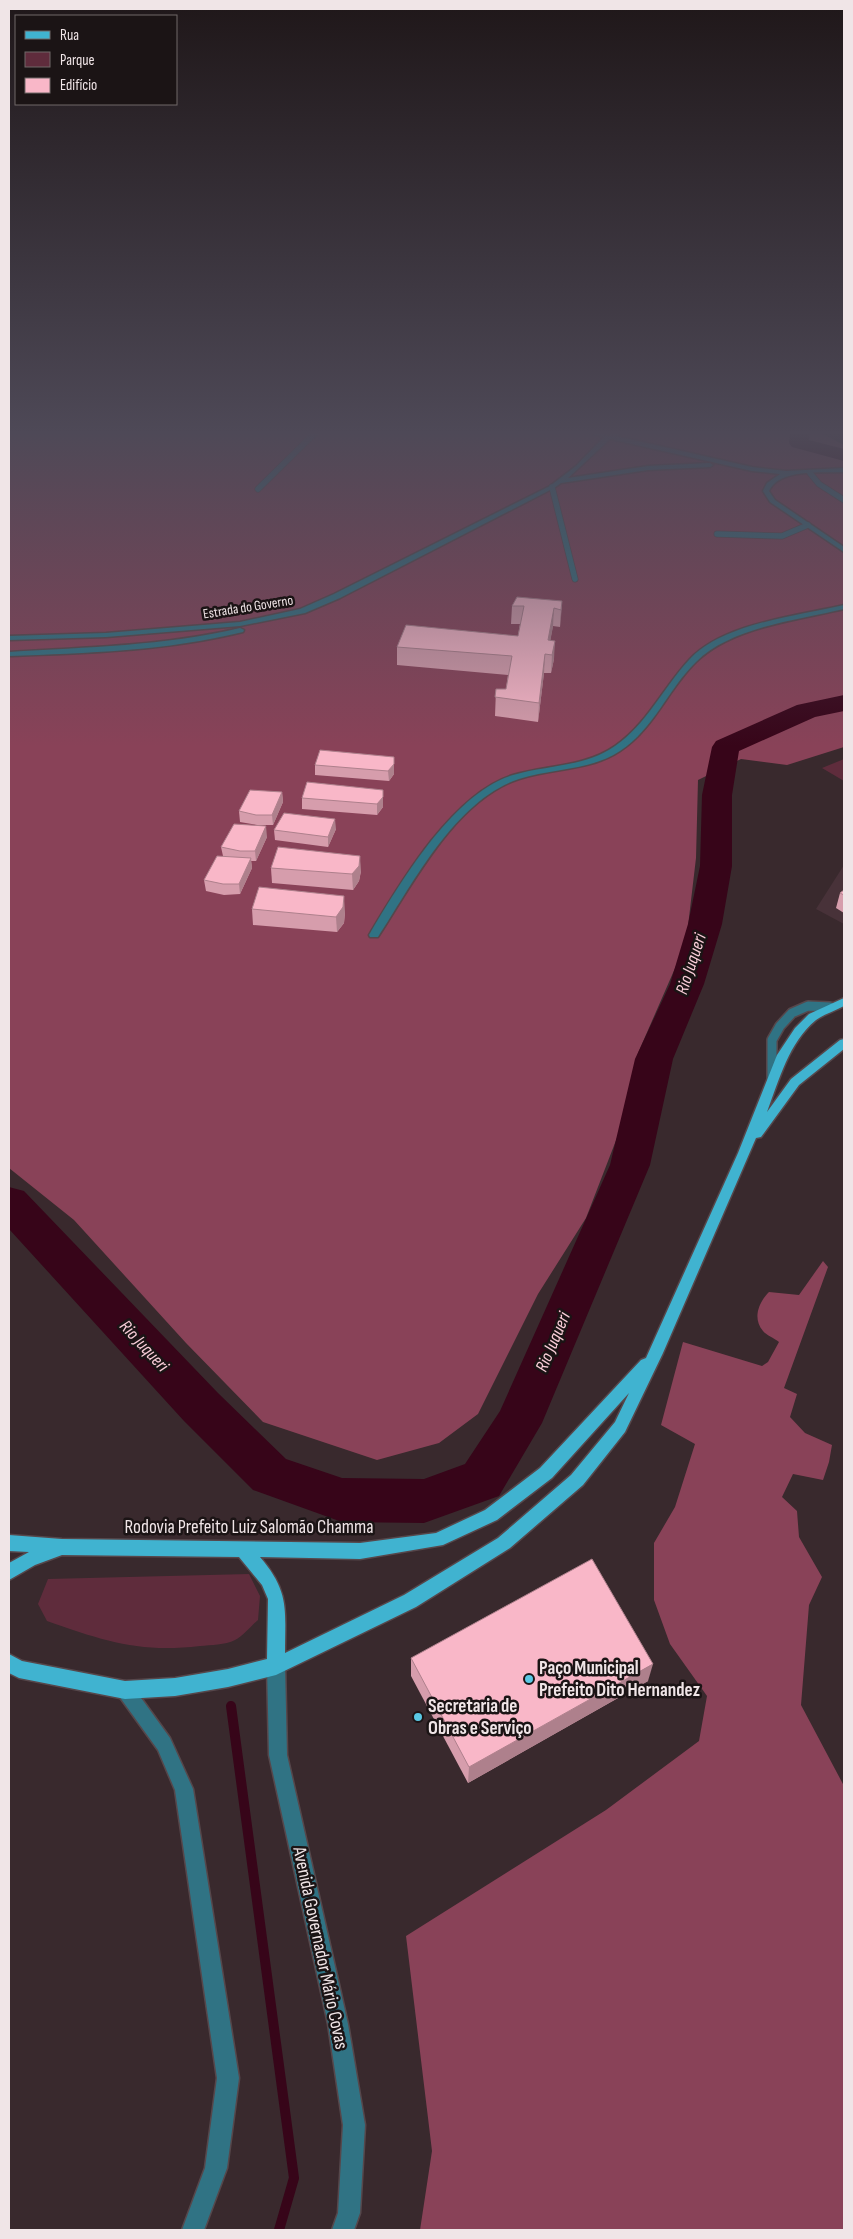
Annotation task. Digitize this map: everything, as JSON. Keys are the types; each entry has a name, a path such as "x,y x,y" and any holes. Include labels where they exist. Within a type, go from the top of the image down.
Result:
{"main road":[{"name":"Rodovia Prefeito Luiz Salomão Chamma","path":"9,1663 19,1669 125,1690 175,1687 228,1678 276,1666 410,1601 504,1543 577,1480 620,1427 656,1353 744,1153 783,1055 798,1031 813,1017 830,1007 844,1002"},
{"name":"Rodovia Prefeito Luiz Salomão Chamma","path":"744,1153 795,1082 844,1043"},
{"name":"Rodovia Prefeito Luiz Salomão Chamma","path":"9,1543 62,1547 360,1551 437,1540 491,1515 546,1473 656,1353"},
{"path":"9,1572 29,1560 62,1547"},
{"path":"243,1549 269,1580 276,1599 276,1666"}],"street":[{"name":"Estrada do Governo","path":"9,638 106,635 240,624 277,618 302,611 337,596 454,536"},
{"path":"825,536 844,550"},
{"path":"374,934 410,878 444,831 493,786 515,778 586,761 616,750 642,725 694,659 718,641 739,633 844,607"},
{"path":"9,654 146,645 224,634 277,618"},
{"name":"Avenida Governador Mário Covas","path":"276,1666 278,1754 338,2024 354,2125 349,2213 343,2230"},
{"path":"125,1690 164,1744 184,1789 228,2078 216,2168 193,2230"}],"lane":[{"path":"564,536 574,579"},
{"path":"772,1083 772,1040 780,1026 792,1014 808,1006 830,1007"}],"shaded area":[{"path":"9,536 844,536 844,747 787,765 741,759 698,780 696,858 686,943 638,1053 620,1130 586,1218 538,1294 478,1414 439,1443 377,1460 263,1422 186,1343 74,1220 9,1168"},
{"path":"844,865 844,924 816,909"},
{"path":"823,1261 828,1267 784,1388 797,1394 790,1417 805,1433 832,1445 823,1480 793,1474 782,1497 797,1511 799,1537 822,1577 809,1605 801,1705 844,1786 844,2230 420,2230 432,2151 406,1936 606,1810 699,1741 707,1696 670,1644 654,1600 654,1543 675,1507 695,1444 661,1425 683,1342 762,1366 768,1362 779,1342 764,1332 760,1326 757,1316 762,1300 769,1292 799,1295"}],"green space":[{"path":"844,759 844,781 822,768"},
{"path":"249,1574 260,1596 258,1620 238,1638 231,1642 218,1644 158,1648 104,1640 47,1621 38,1604 48,1579"}],"building":[{"path":"517,597 562,601 561,610 554,608 548,640 555,641 552,655 545,654 539,703 495,697 496,689 506,689 512,656 397,647 406,625 518,636 524,606 512,606"},
{"path":"320,750 394,757 394,764 388,771 315,765"},
{"path":"307,782 383,790 383,797 377,804 302,798"},
{"path":"250,790 282,792 272,815 256,815 239,811"},
{"path":"284,813 335,819 328,837 274,830"},
{"path":"234,824 266,826 255,851 240,851 221,847"},
{"path":"278,847 360,856 359,866 352,874 271,868"},
{"path":"217,856 251,858 239,884 223,884 204,880"},
{"path":"259,887 344,896 343,907 336,917 252,909"},
{"name":"Paço Municipal Prefeito Dito Hernandez","path":"592,1559 653,1664 469,1767 411,1658"}],"waterway":[{"name":"Rio Juqueri","path":"9,1202 201,1407 270,1475 342,1500 424,1501 482,1480 518,1423 630,1165 654,1059 687,984 705,924 716,866 717,795 726,747 807,711 844,703"},
{"path":"231,1706 294,2178 279,2230"}],"place":[{"name":"Paço Municipal Prefeito Dito Hernandez","path":"529,1679"},
{"name":"Secretaria de Obras e Serviço","path":"418,1717"}]}
